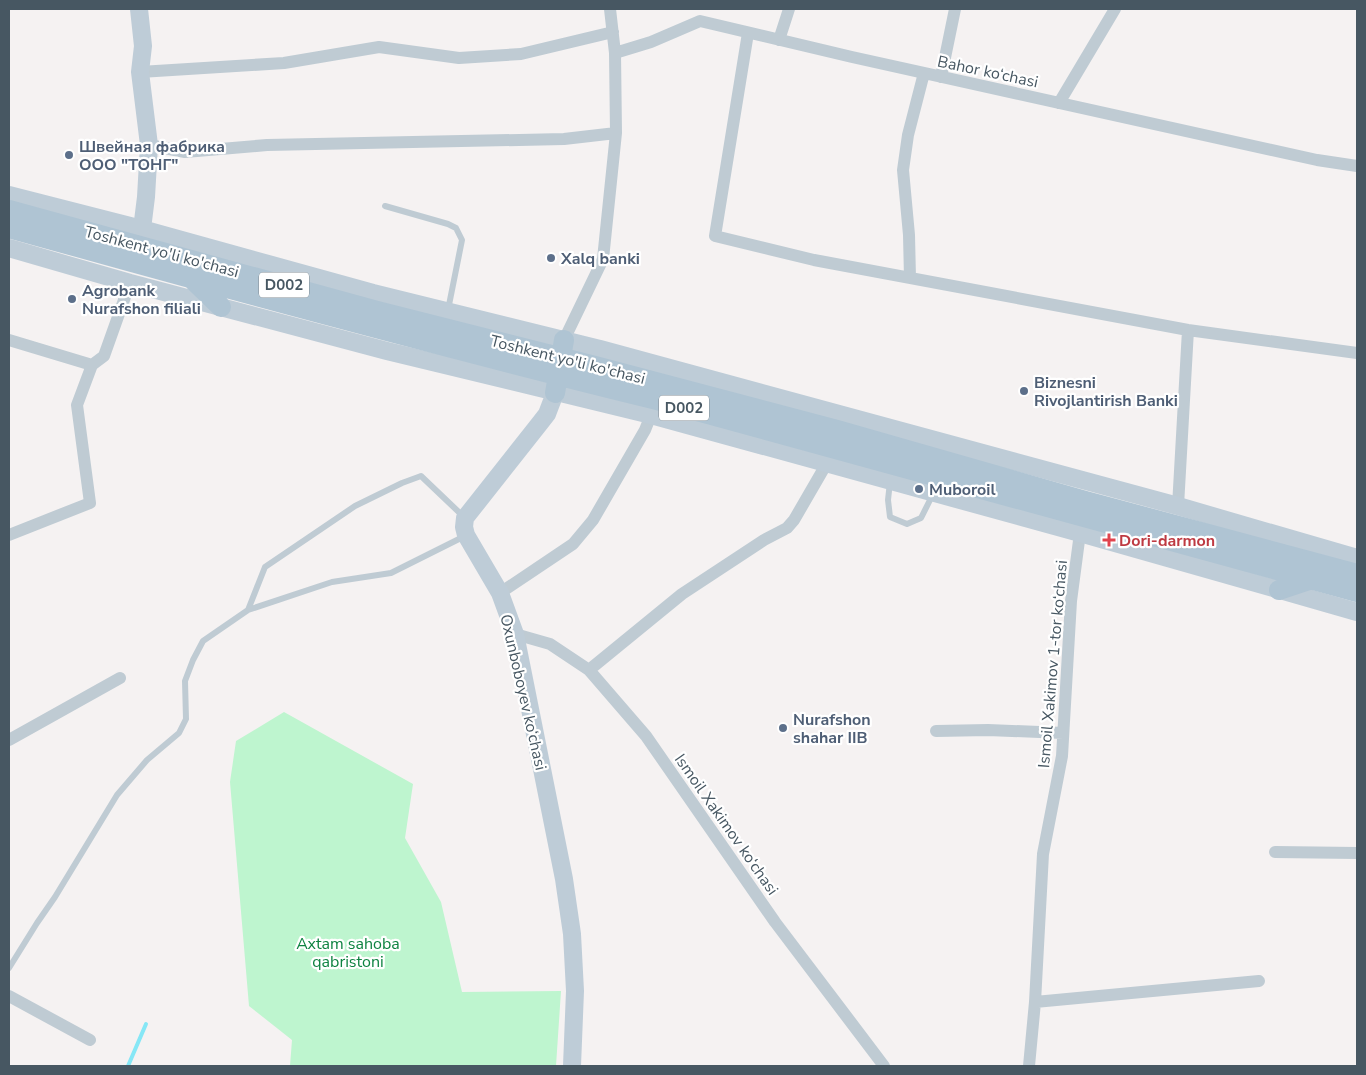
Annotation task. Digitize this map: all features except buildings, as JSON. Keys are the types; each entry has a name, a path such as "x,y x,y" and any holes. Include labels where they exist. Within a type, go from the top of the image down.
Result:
{"main road":[{"name":"Toshkent yo'li ko'chasi","path":"9,210 377,310 559,366 666,403 1316,572 1357,574"},
{"name":"Toshkent yo'li ko'chasi","path":"9,228 192,279 559,366 838,423 1316,572 1357,592"},
{"path":"196,245 218,267"},
{"path":"192,279 221,307"},
{"path":"1279,590 1350,555"}],"street":[{"path":"139,9 143,46 140,72 148,145 146,198 142,229"},
{"path":"465,527 546,414 559,366 603,259 616,133 616,53 610,9"},
{"path":"779,40 789,9"},
{"path":"941,77 955,9"},
{"path":"1059,103 1115,9"},
{"name":"Bahor ko‘chasi","path":"616,53 652,42 700,22 1317,160 1357,166"},
{"path":"140,72 284,63 379,46 459,58 521,54 613,32"},
{"path":"748,33 716,236 814,260 1188,330 1357,353"},
{"path":"910,278 904,170 908,135 924,73"},
{"path":"148,145 185,152 268,145 564,139 616,133"},
{"path":"9,195 448,312 559,366 651,415 1080,533 1357,612"},
{"path":"9,248 130,283 387,351 559,366"},
{"path":"9,535 90,503 77,405 92,365 104,356 130,283"},
{"path":"1178,506 1188,330"},
{"path":"9,340 92,365"},
{"path":"500,593 573,544 593,520 645,430 651,415"},
{"path":"838,423 1178,506 1350,555"},
{"path":"589,670 682,594 764,540 787,528 794,520 827,463"},
{"name":"Oxunboboyev ko‘chasi","path":"465,527 500,593 515,634 564,878 572,934 575,991 572,1066"},
{"name":"Ismoil Xakimov 1-tor ko‘chasi","path":"1029,1066 1035,1002 1043,854 1062,756 1071,600 1080,533"},
{"name":"Ismoil Xakimov ko‘chasi","path":"515,634 550,644 589,670 646,736 775,922 884,1066"},
{"path":"9,740 120,678"},
{"path":"936,731 1063,732"},
{"path":"1275,852 1357,853"},
{"path":"1035,1002 1259,981"},
{"path":"9,996 90,1040"}],"lane":[{"path":"385,206 456,228 462,240 448,312"},
{"path":"9,968 117,795 147,760 179,733 186,719 185,681 203,641 248,610 332,582 390,573 465,527 421,476 402,482 355,506 265,568 248,610"},
{"path":"890,481 888,500 890,517 907,524 921,518 934,493"}],"green space":[{"name":"Axtam sahoba qabristoni","path":"284,712 413,784 405,838 441,902 462,992 561,991 556,1066 290,1066 292,1040 249,1006 230,782 236,741"}],"waterway":[{"path":"128,1066 146,1024"}],"place":[{"name":"Швейная фабрика ООО \"ТОНГ\"","path":"69,155"},
{"name":"Xalq banki","path":"551,258"},
{"name":"Agrobank Nurafshon filiali","path":"72,299"},
{"name":"Biznesni Rivojlantirish Banki","path":"1024,391"},
{"name":"Muboroil","path":"919,489"},
{"name":"Dori-darmon","path":"1109,540"},
{"name":"Nurafshon shahar IIB","path":"783,728"}]}
